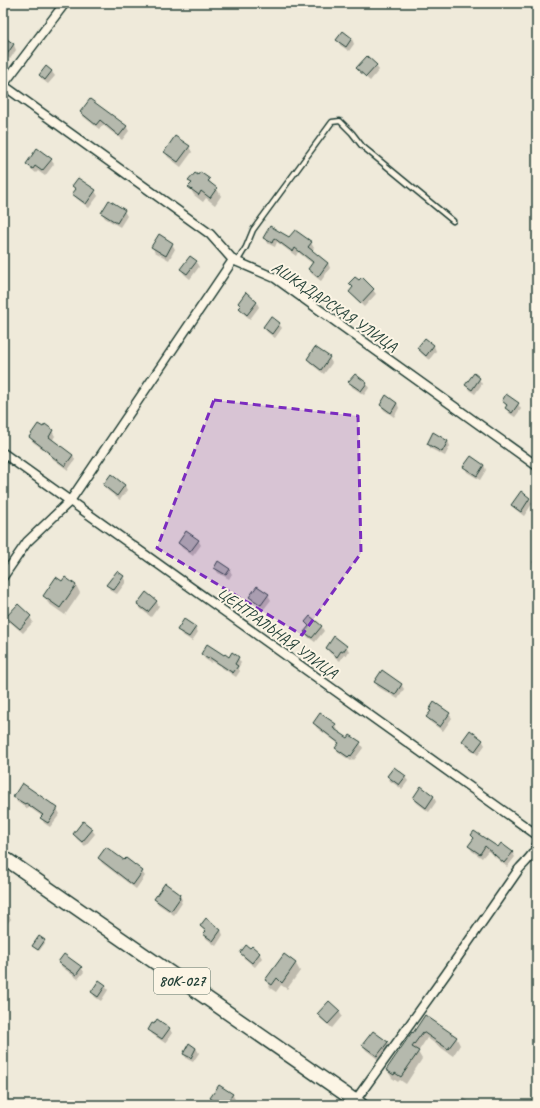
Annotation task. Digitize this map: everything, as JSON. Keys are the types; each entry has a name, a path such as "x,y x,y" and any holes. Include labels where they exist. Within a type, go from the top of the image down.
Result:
{"main road":[{"name":"80К-027","path":"3,857 358,1103"}],"street":[{"path":"3,85 65,3"},
{"name":"АШКАДАРСКАЯ УЛИЦА","path":"3,85 210,234 235,261 275,278 537,466"},
{"path":"3,576 27,542 70,501 235,261"},
{"name":"ЦЕНТРАЛЬНАЯ УЛИЦА","path":"3,453 537,835"},
{"path":"358,1103 446,974 520,869 536,849 537,844"}],"lane":[{"path":"235,261 246,247 253,230 332,122 340,121 362,146 453,221"}],"highlighted area":[{"path":"214,400 358,416 361,553 302,635 157,548"}],"building":[{"path":"343,31 352,38 346,47 336,40"},
{"path":"7,39 14,44 3,60 3,45"},
{"path":"367,56 377,65 366,77 356,68"},
{"path":"46,66 52,71 45,80 39,75"},
{"path":"90,99 127,126 119,136 100,120 96,125 80,112"},
{"path":"175,136 190,146 178,162 164,152"},
{"path":"37,148 52,159 42,171 35,166 33,169 26,164"},
{"path":"200,172 210,179 208,181 217,188 210,198 201,191 199,195 188,187 192,183 188,181 195,173 198,175"},
{"path":"78,178 96,190 86,204 72,194 76,189 72,186"},
{"path":"109,200 125,210 117,223 101,213"},
{"path":"270,226 289,237 295,230 312,242 308,247 328,263 318,277 308,269 313,262 295,248 293,252 274,238 272,243 263,238"},
{"path":"159,234 173,243 166,256 151,247"},
{"path":"190,256 197,261 187,274 180,269"},
{"path":"355,277 359,280 362,277 374,289 361,303 349,292 353,287 349,283"},
{"path":"246,292 257,302 247,315 239,308 241,306 238,303"},
{"path":"271,316 280,323 272,334 263,327"},
{"path":"425,338 434,345 426,356 417,348"},
{"path":"315,347 330,357 321,370 307,359"},
{"path":"474,373 480,378 472,390 465,385"},
{"path":"355,374 367,383 361,391 348,382"},
{"path":"506,394 519,403 512,413 505,408 507,405 502,401"},
{"path":"386,395 397,403 391,413 380,405"},
{"path":"38,424 43,427 45,424 53,430 49,437 73,455 65,466 29,437"},
{"path":"433,432 448,441 442,452 427,444"},
{"path":"471,456 484,465 477,476 463,467"},
{"path":"111,474 125,485 117,496 103,485"},
{"path":"521,491 530,498 521,512 511,505"},
{"path":"186,531 199,540 190,552 178,543"},
{"path":"218,561 230,569 226,575 214,568"},
{"path":"117,571 124,576 114,590 106,585"},
{"path":"56,577 62,581 65,577 76,585 60,608 43,596"},
{"path":"257,586 269,594 261,605 249,597"},
{"path":"146,592 157,601 148,612 137,604"},
{"path":"18,604 31,616 20,629 6,617"},
{"path":"310,616 322,626 312,638 304,632 309,626 305,622"},
{"path":"184,619 196,627 189,637 177,630"},
{"path":"334,636 347,646 337,657 326,648"},
{"path":"207,644 224,655 225,654 229,657 232,652 239,657 235,664 238,666 233,673 209,657 208,659 201,654"},
{"path":"382,670 402,684 395,695 374,682"},
{"path":"434,702 450,713 440,727 426,717 431,711 429,710"},
{"path":"320,713 336,724 333,728 348,738 350,735 361,742 351,756 350,755 348,757 335,748 339,743 313,723"},
{"path":"470,730 483,740 475,751 462,741"},
{"path":"394,767 406,776 399,785 387,776"},
{"path":"22,783 58,808 48,823 40,818 43,815 26,803 25,804 13,797"},
{"path":"421,786 434,796 426,808 413,798"},
{"path":"83,821 93,829 82,842 73,834"},
{"path":"474,831 498,847 501,843 513,852 504,863 485,846 480,854 468,846 474,838 471,835"},
{"path":"106,847 124,860 126,858 143,871 133,885 98,858"},
{"path":"165,883 180,894 180,898 171,911 154,899"},
{"path":"206,918 221,930 213,941 203,934 206,931 200,926"},
{"path":"39,936 45,940 38,950 32,946"},
{"path":"246,945 250,948 252,946 260,953 252,963 240,953"},
{"path":"64,954 82,967 76,975 58,962"},
{"path":"284,954 296,963 282,983 277,978 272,985 265,980"},
{"path":"99,980 106,985 98,997 91,992"},
{"path":"329,1001 340,1011 328,1024 317,1014"},
{"path":"425,1015 457,1037 448,1049 423,1032 412,1047 419,1051 401,1077 395,1073 394,1075 386,1070"},
{"path":"157,1019 170,1028 162,1039 148,1030 152,1023 154,1024"},
{"path":"373,1031 388,1042 377,1056 362,1045"},
{"path":"189,1043 196,1048 191,1058 183,1054"},
{"path":"219,1085 233,1094 225,1105 220,1105 210,1098"}]}
